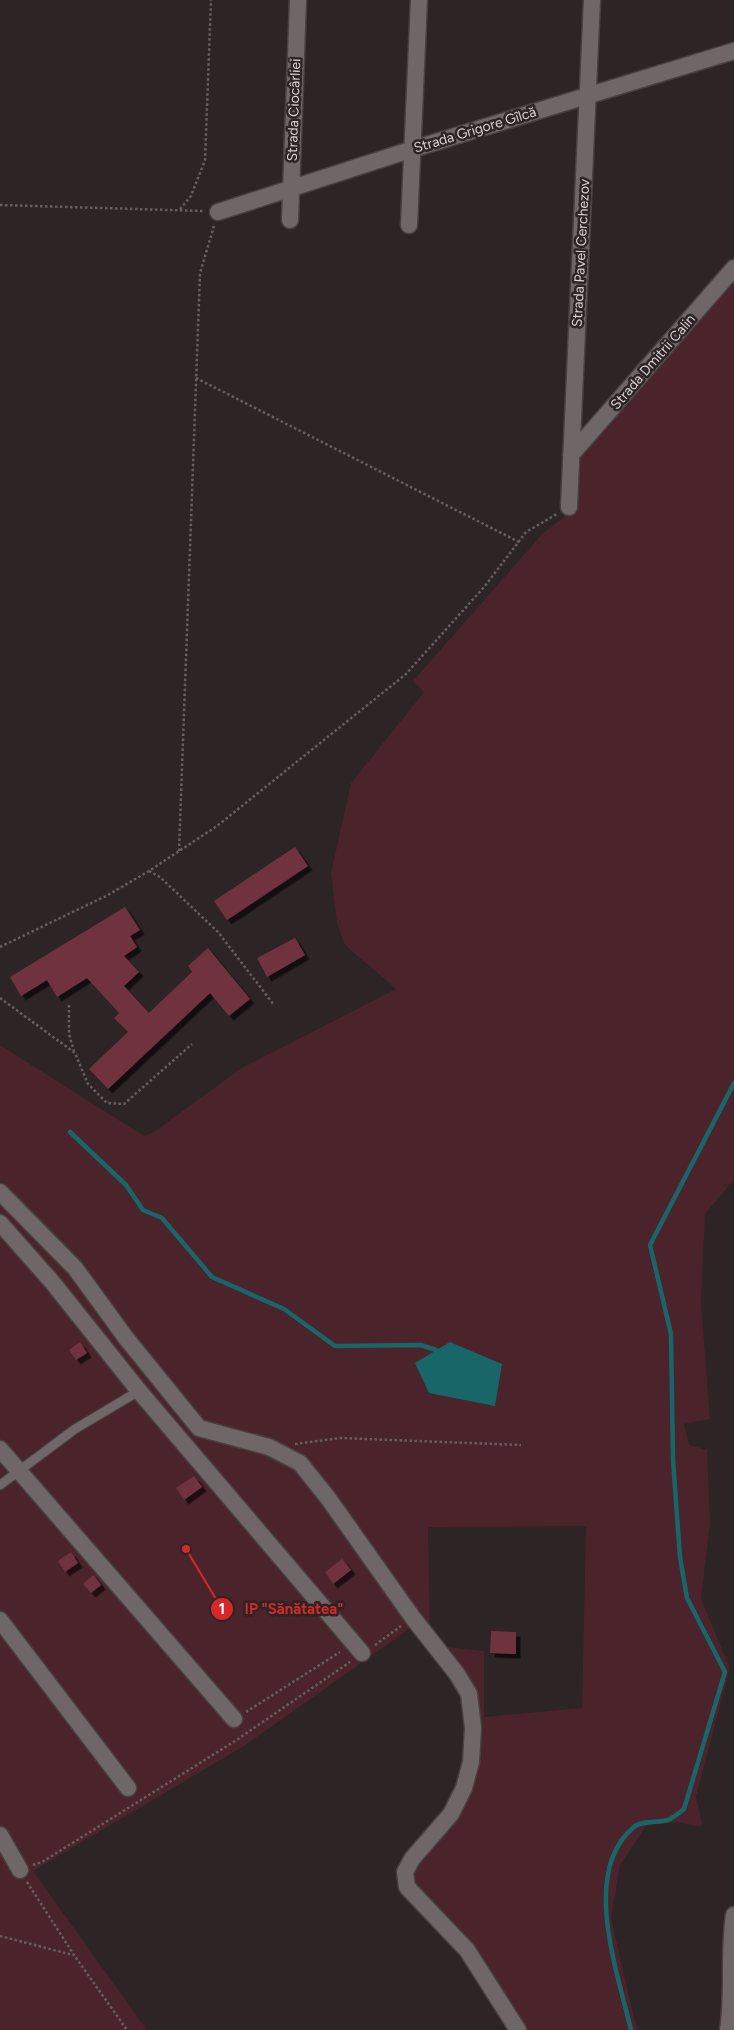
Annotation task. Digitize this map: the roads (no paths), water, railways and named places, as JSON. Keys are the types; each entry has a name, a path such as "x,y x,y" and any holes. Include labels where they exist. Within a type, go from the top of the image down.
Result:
{"street":[{"name":"Strada Ciocârliei","path":"290,220 298,0"},
{"path":"409,226 419,0"},
{"name":"Strada Pavel Cerchezov","path":"569,507 592,0"},
{"name":"Strada Grigore Gîlcă","path":"218,212 291,190 413,149 734,51"},
{"name":"Strada Dmitrii Calin","path":"571,455 734,268"},
{"path":"0,1192 75,1268 126,1338 199,1428 269,1447 300,1463 328,1498 413,1618 457,1674 468,1694 473,1728 470,1762 464,1788 451,1814 412,1859 406,1872 408,1886 467,1950 518,2030"},
{"path":"0,1223 53,1283 139,1391 358,1648"},
{"path":"0,1449 234,1719"},
{"path":"0,1620 128,1788"},
{"path":"0,1835 20,1870"},
{"path":"728,2030 733,1995 731,1937 734,1916"}],"lane":[{"path":"0,1485 75,1428 139,1391"}],"water":[{"path":"450,1342 502,1364 495,1406 429,1393 415,1363"}],"waterway":[{"path":"631,2030 618,1980 607,1924 606,1896 609,1869 618,1846 634,1827 641,1823 668,1820 684,1809 725,1672 687,1598 680,1557 673,1460 671,1334 650,1245 734,1083"},
{"path":"70,1132 126,1185 143,1210 162,1218 212,1277 284,1309 335,1346 421,1345 436,1350"}],"place":[{"name":"IP \"Sănătatea\"","path":"186,1549"}]}
